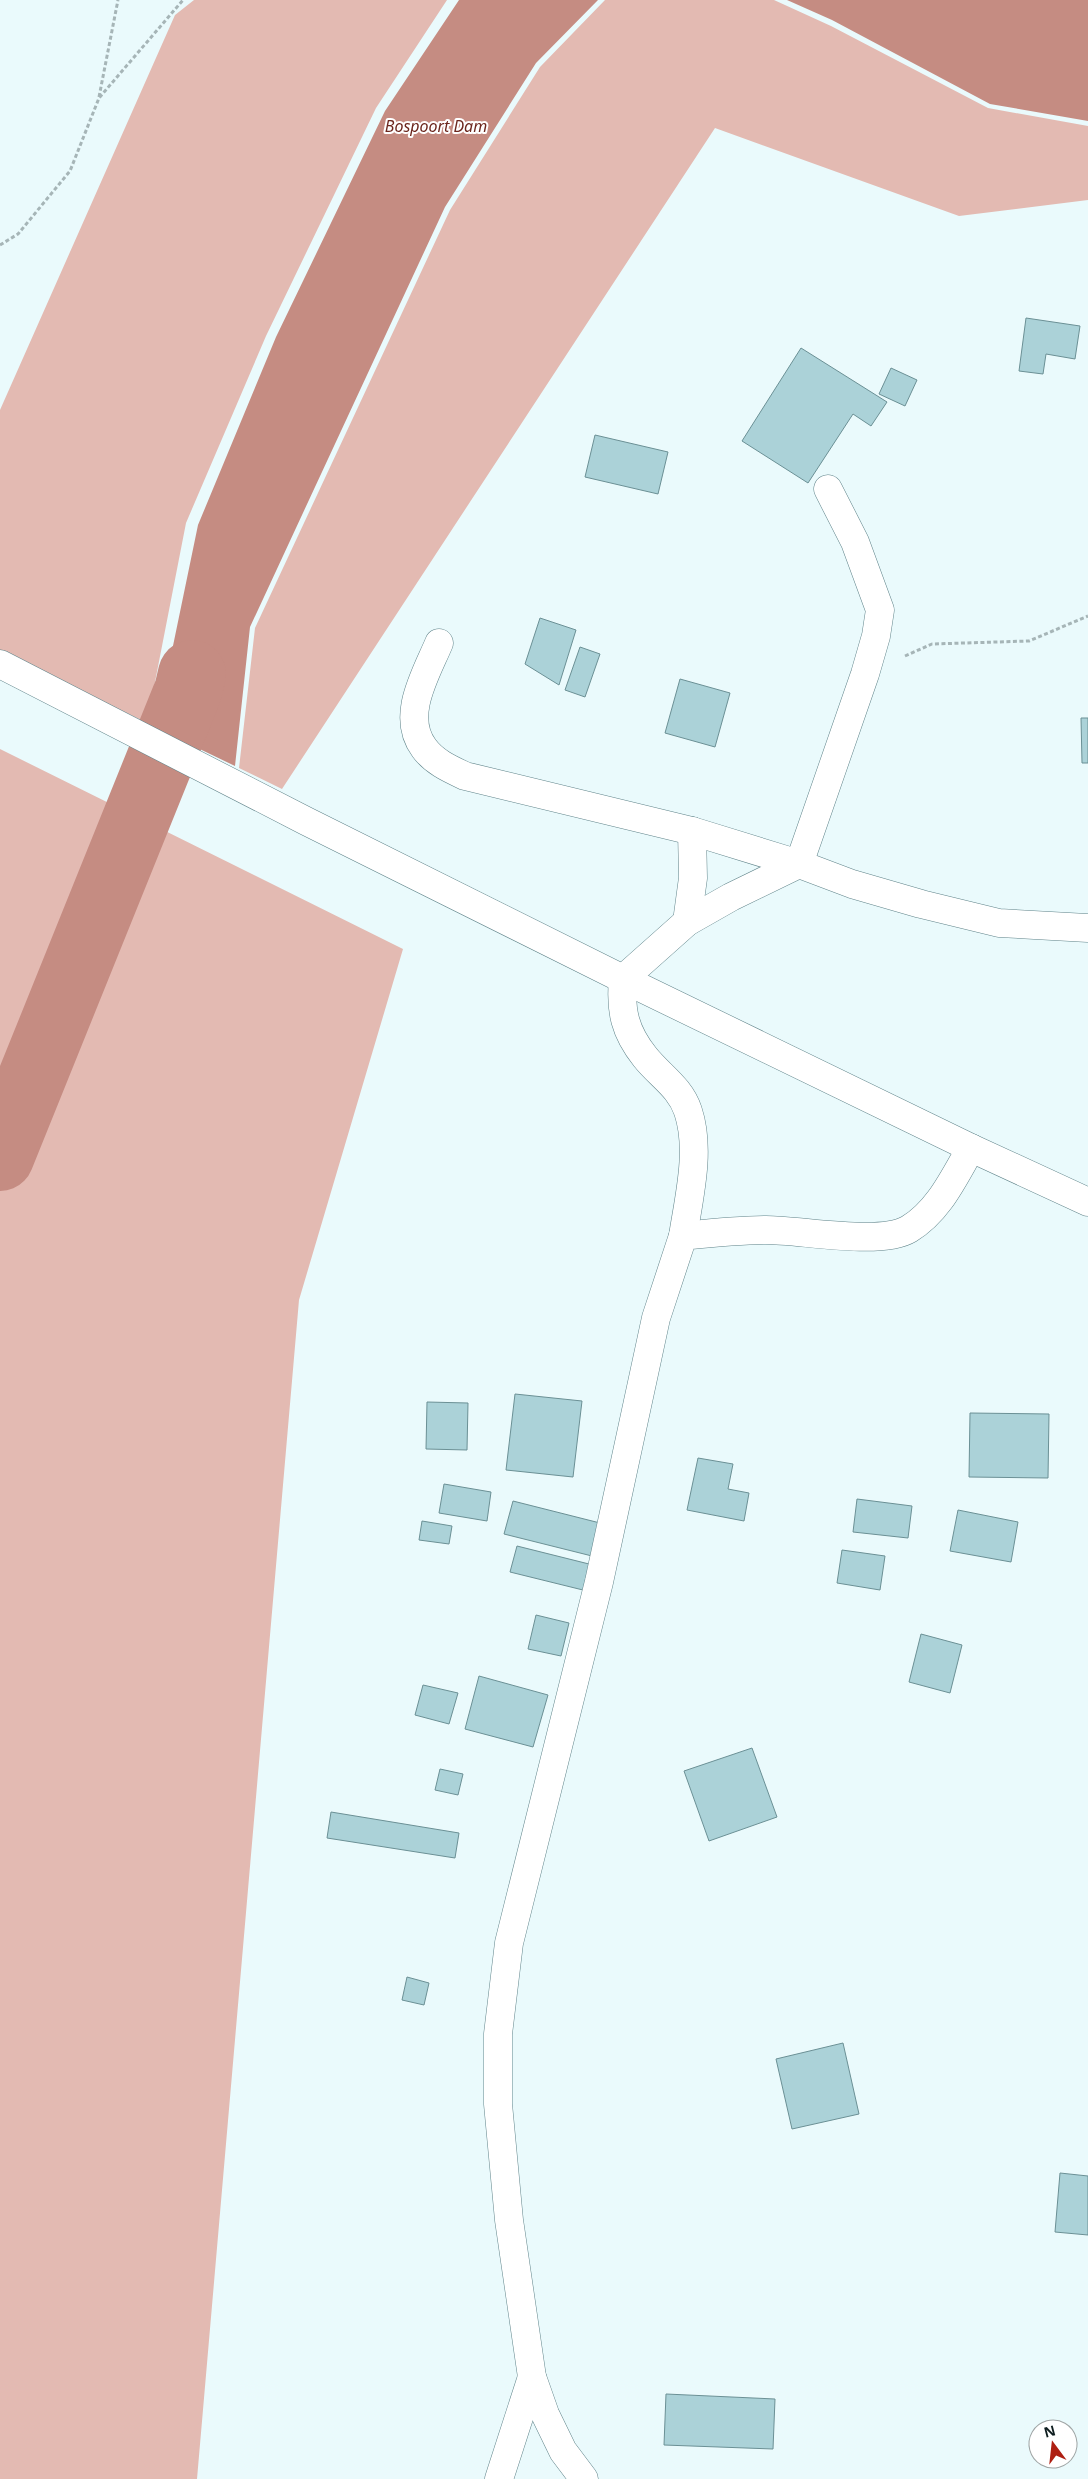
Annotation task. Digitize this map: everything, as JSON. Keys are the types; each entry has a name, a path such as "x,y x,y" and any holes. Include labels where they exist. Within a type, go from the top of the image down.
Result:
{"street":[{"path":"584,2479 563,2451 545,2414 532,2377 509,2220 498,2104 498,2034 508,1943 599,1582 656,1318 683,1236 690,1190 692,1127 687,1110 680,1094 646,1058 627,1028 621,1003 624,979 687,922 731,897 799,864 865,674 876,636 880,610 862,559 828,489"},
{"path":"439,643 415,704 414,721 423,748 439,763 465,776 692,831 799,864 860,886 920,904 999,924 1088,928"},
{"path":"0,664 306,821 624,979 971,1148 1088,1202"},
{"path":"687,922 693,878 692,831"},
{"path":"683,1236 766,1230 872,1237 892,1235 908,1230 926,1216 944,1194 971,1148"},
{"path":"499,2479 532,2377"}],"path":[{"path":"0,244 18,234 70,171 99,98 118,0"},
{"path":"99,98 183,0"},
{"path":"865,674 932,644 1029,641 1088,616"}],"shaded area":[{"path":"194,0 447,0 376,108 266,336 186,523 147,723 0,651 0,410 175,15"},
{"path":"605,0 774,0 831,26 988,108 1088,126 1088,200 959,216 715,128 282,789 239,768 255,628 450,210 540,67"},
{"path":"0,749 403,949 299,1300 197,2479 0,2479"}],"water":[{"name":"Bospoort Dam","path":"459,0 598,0 536,63 445,207 250,627 235,766 156,728 198,525 276,337 385,111"},
{"path":"787,0 1088,0 1088,121 990,104 832,20"}],"building":[{"path":"1026,318 1080,326 1075,359 1046,354 1043,374 1019,371"},
{"path":"801,348 887,402 871,426 853,414 808,483 742,441"},
{"path":"891,368 917,380 905,406 879,394"},
{"path":"595,435 668,452 658,494 585,477"},
{"path":"540,618 576,630 559,685 525,664"},
{"path":"580,647 600,654 585,697 565,690"},
{"path":"680,679 730,693 715,747 665,733"},
{"path":"1081,718 1088,718 1088,763 1082,763"},
{"path":"515,1394 582,1401 573,1477 506,1470"},
{"path":"427,1402 468,1403 467,1450 426,1449"},
{"path":"970,1413 1049,1414 1048,1478 969,1477"},
{"path":"698,1458 733,1464 728,1489 749,1493 744,1521 687,1510"},
{"path":"444,1484 491,1492 487,1521 439,1513"},
{"path":"857,1499 912,1506 908,1538 853,1532"},
{"path":"513,1501 604,1524 596,1557 504,1534"},
{"path":"958,1510 1018,1522 1011,1562 950,1551"},
{"path":"422,1521 452,1526 449,1544 419,1540"},
{"path":"517,1546 593,1565 587,1591 510,1572"},
{"path":"842,1550 885,1556 880,1590 837,1583"},
{"path":"536,1615 569,1623 561,1656 528,1649"},
{"path":"921,1634 962,1645 950,1693 909,1682"},
{"path":"479,1676 548,1695 533,1747 465,1729"},
{"path":"423,1685 458,1693 449,1724 415,1715"},
{"path":"752,1748 777,1817 709,1841 684,1771"},
{"path":"440,1769 463,1774 458,1795 435,1790"},
{"path":"331,1812 459,1833 455,1858 327,1838"},
{"path":"407,1977 429,1983 424,2005 402,2000"},
{"path":"843,2043 859,2114 792,2129 776,2059"},
{"path":"1060,2173 1088,2176 1088,2235 1055,2232"},
{"path":"666,2394 775,2399 773,2449 664,2445"}],"waterway":[{"path":"0,1157 188,691 192,674"}]}
